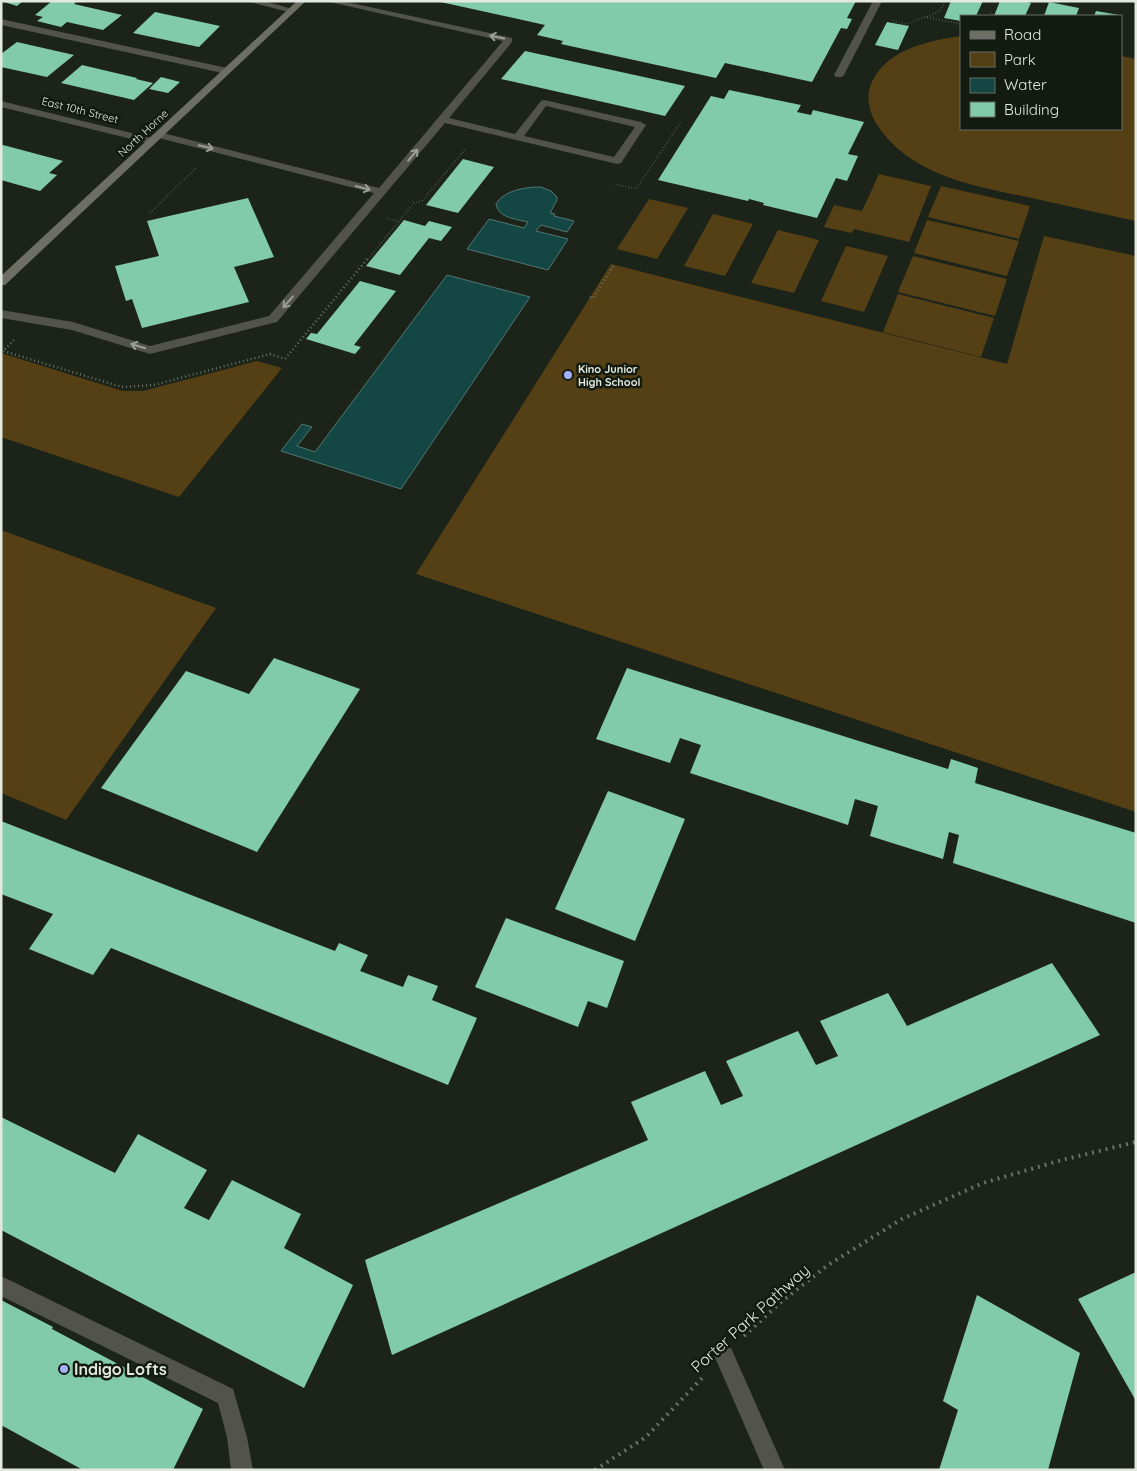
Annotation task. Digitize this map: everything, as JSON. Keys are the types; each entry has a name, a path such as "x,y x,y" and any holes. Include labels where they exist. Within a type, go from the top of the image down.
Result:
{"street":[{"path":"250,1 292,10"},
{"name":"North Horne","path":"1,282 302,1"},
{"path":"1,314 73,326 150,350 273,319 509,40 329,1"},
{"path":"839,75 878,1"},
{"path":"1,22 227,71"},
{"path":"442,120 617,161 641,125 544,103 518,137"},
{"name":"East 10th Street","path":"1,104 155,138 381,192"},
{"path":"1,1286 226,1396 237,1437 242,1470"},
{"path":"724,1355 775,1470"}],"path":[{"path":"870,17 907,24 940,12 944,4"},
{"path":"926,17 960,24"},
{"path":"150,214 200,163"},
{"path":"365,212 399,222"},
{"path":"590,297 593,298 614,265"},
{"name":"Porter Park Pathway","path":"596,1470 646,1437 724,1355 781,1302 828,1265 902,1219 983,1184 1062,1160 1136,1142"}],"green space":[{"path":"960,36 960,130 1122,130 1122,56 1136,59 1136,221 992,190 947,177 926,168 907,156 890,141 876,123 872,114 869,104 871,84 878,72 897,55 922,44"},
{"path":"879,174 931,186 909,242 854,229 852,233 824,227 834,205 862,211"},
{"path":"941,186 1030,206 1019,239 928,217"},
{"path":"649,199 688,208 657,259 617,249"},
{"path":"713,214 753,224 725,276 684,266"},
{"path":"927,220 1019,241 1007,276 914,253"},
{"path":"778,230 819,240 794,293 751,283"},
{"path":"1044,236 1136,256 1136,812 416,574 611,264 1007,364"},
{"path":"846,246 888,256 864,312 821,301"},
{"path":"913,256 1007,279 995,316 898,292"},
{"path":"898,294 994,318 981,357 883,332"},
{"path":"1,353 123,391 143,391 257,361 282,368 179,497 1,437"},
{"path":"1,530 216,608 66,820 1,793"}],"water":[{"path":"541,187 551,191 557,197 550,213 555,214 554,216 574,221 567,232 541,225 536,231 568,239 548,270 467,249 489,219 524,228 528,222 504,215 497,209 496,204 504,195 510,192"},
{"path":"447,275 530,297 401,489 281,451 302,424 312,427 297,446 315,452"}],"building":[{"path":"1,1 23,1 17,6"},
{"path":"52,1 77,1 74,4 122,15 103,30 67,22 61,27 37,21 43,17 35,15"},
{"path":"436,1 856,1 847,18 852,19 847,29 841,28 812,82 725,63 716,78 561,44 563,41 537,35 545,25"},
{"path":"951,1 983,1 976,15 960,15 960,21 944,18"},
{"path":"1000,1 1024,1 1031,3 1025,15 994,15"},
{"path":"1049,2 1079,8 1076,15 1044,15"},
{"path":"1096,11 1119,15 1094,15"},
{"path":"155,12 220,26 199,47 133,33"},
{"path":"887,22 909,26 898,50 875,45"},
{"path":"17,42 74,55 47,77 1,67 1,54"},
{"path":"525,51 685,86 665,116 501,79"},
{"path":"82,65 153,83 134,100 61,83"},
{"path":"161,77 180,82 168,93 149,89"},
{"path":"729,90 801,105 797,112 811,115 813,110 864,122 848,154 858,156 847,181 836,178 817,218 763,205 764,203 749,199 748,201 658,180 711,96 724,99"},
{"path":"1,146 63,161 49,173 57,175 40,191 1,180"},
{"path":"463,159 494,167 458,213 426,205"},
{"path":"248,198 274,257 234,267 249,302 142,328 132,299 126,301 115,266 159,256 147,221"},
{"path":"404,220 425,226 429,221 452,227 441,241 429,238 400,275 366,266"},
{"path":"360,281 396,291 354,345 361,347 355,354 306,339 311,333 317,334"},
{"path":"274,658 360,689 257,852 101,788 186,671 249,694"},
{"path":"627,668 948,769 951,759 978,768 975,783 1136,833 1136,923 953,863 959,835 949,832 943,859 870,836 878,806 855,799 848,825 690,773 701,745 680,738 670,763 596,739"},
{"path":"608,791 685,819 635,941 555,909"},
{"path":"1,821 335,951 339,943 368,955 360,971 403,987 408,975 438,986 432,1000 477,1018 448,1085 111,948 93,975 29,949 53,914 1,894"},
{"path":"506,918 624,961 607,1008 588,1001 578,1027 475,987"},
{"path":"1052,963 1100,1035 392,1355 365,1260 648,1140 631,1102 705,1071 721,1105 743,1096 726,1061 798,1031 816,1065 838,1056 820,1021 888,993 907,1026"},
{"path":"1,1117 115,1173 138,1134 207,1170 184,1208 209,1220 232,1180 301,1214 284,1248 353,1285 304,1388 1,1230"},
{"path":"1136,1272 1136,1401 1078,1299"},
{"path":"977,1295 1080,1353 1048,1470 939,1470 958,1410 943,1401"},
{"name":"Indigo Lofts","path":"1,1300 203,1409 173,1470 83,1470 1,1425"}],"place":[{"name":"Kino Junior High School","path":"568,375"},
{"name":"Indigo Lofts","path":"64,1369"}]}
